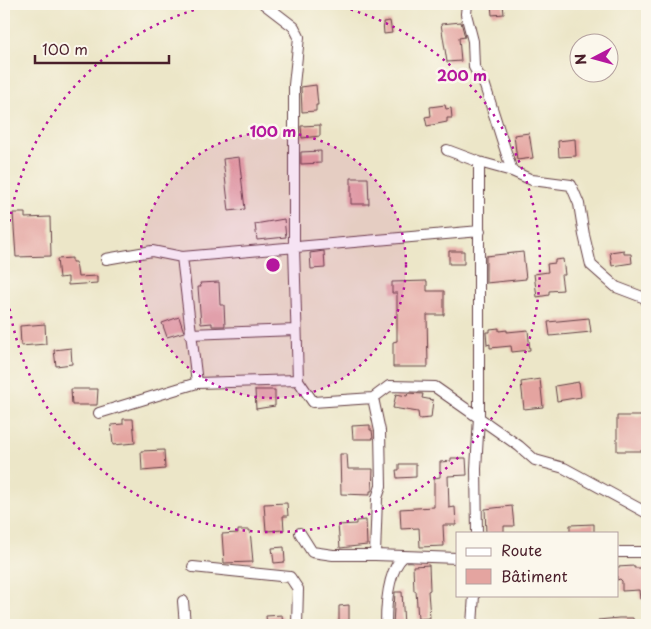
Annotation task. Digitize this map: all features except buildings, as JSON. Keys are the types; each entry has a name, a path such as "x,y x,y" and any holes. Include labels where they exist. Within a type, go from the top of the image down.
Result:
{"street":[{"path":"264,4 294,27 299,37 294,86 296,330 298,380 313,402 373,398 390,386 435,386 519,446 535,460 564,468 647,513"},
{"path":"467,4 466,14 472,40 474,67 485,86 512,170"},
{"path":"447,150 480,162 512,170 532,180 570,185 579,204 591,265 616,287 645,298 647,302"},
{"path":"477,532 480,162"},
{"path":"106,260 152,251 182,257 480,231"},
{"path":"182,257 197,382"},
{"path":"190,334 296,330"},
{"path":"99,413 197,382 298,380"},
{"path":"373,398 380,431 381,486 377,498 375,555"},
{"path":"300,533 312,552 333,556 375,555 456,558"},
{"path":"618,552 647,552"},
{"path":"386,625 386,604 396,563 404,556"},
{"path":"193,567 290,577 298,589 297,625"},
{"path":"472,625 474,596"},
{"path":"183,600 184,625"}]}
